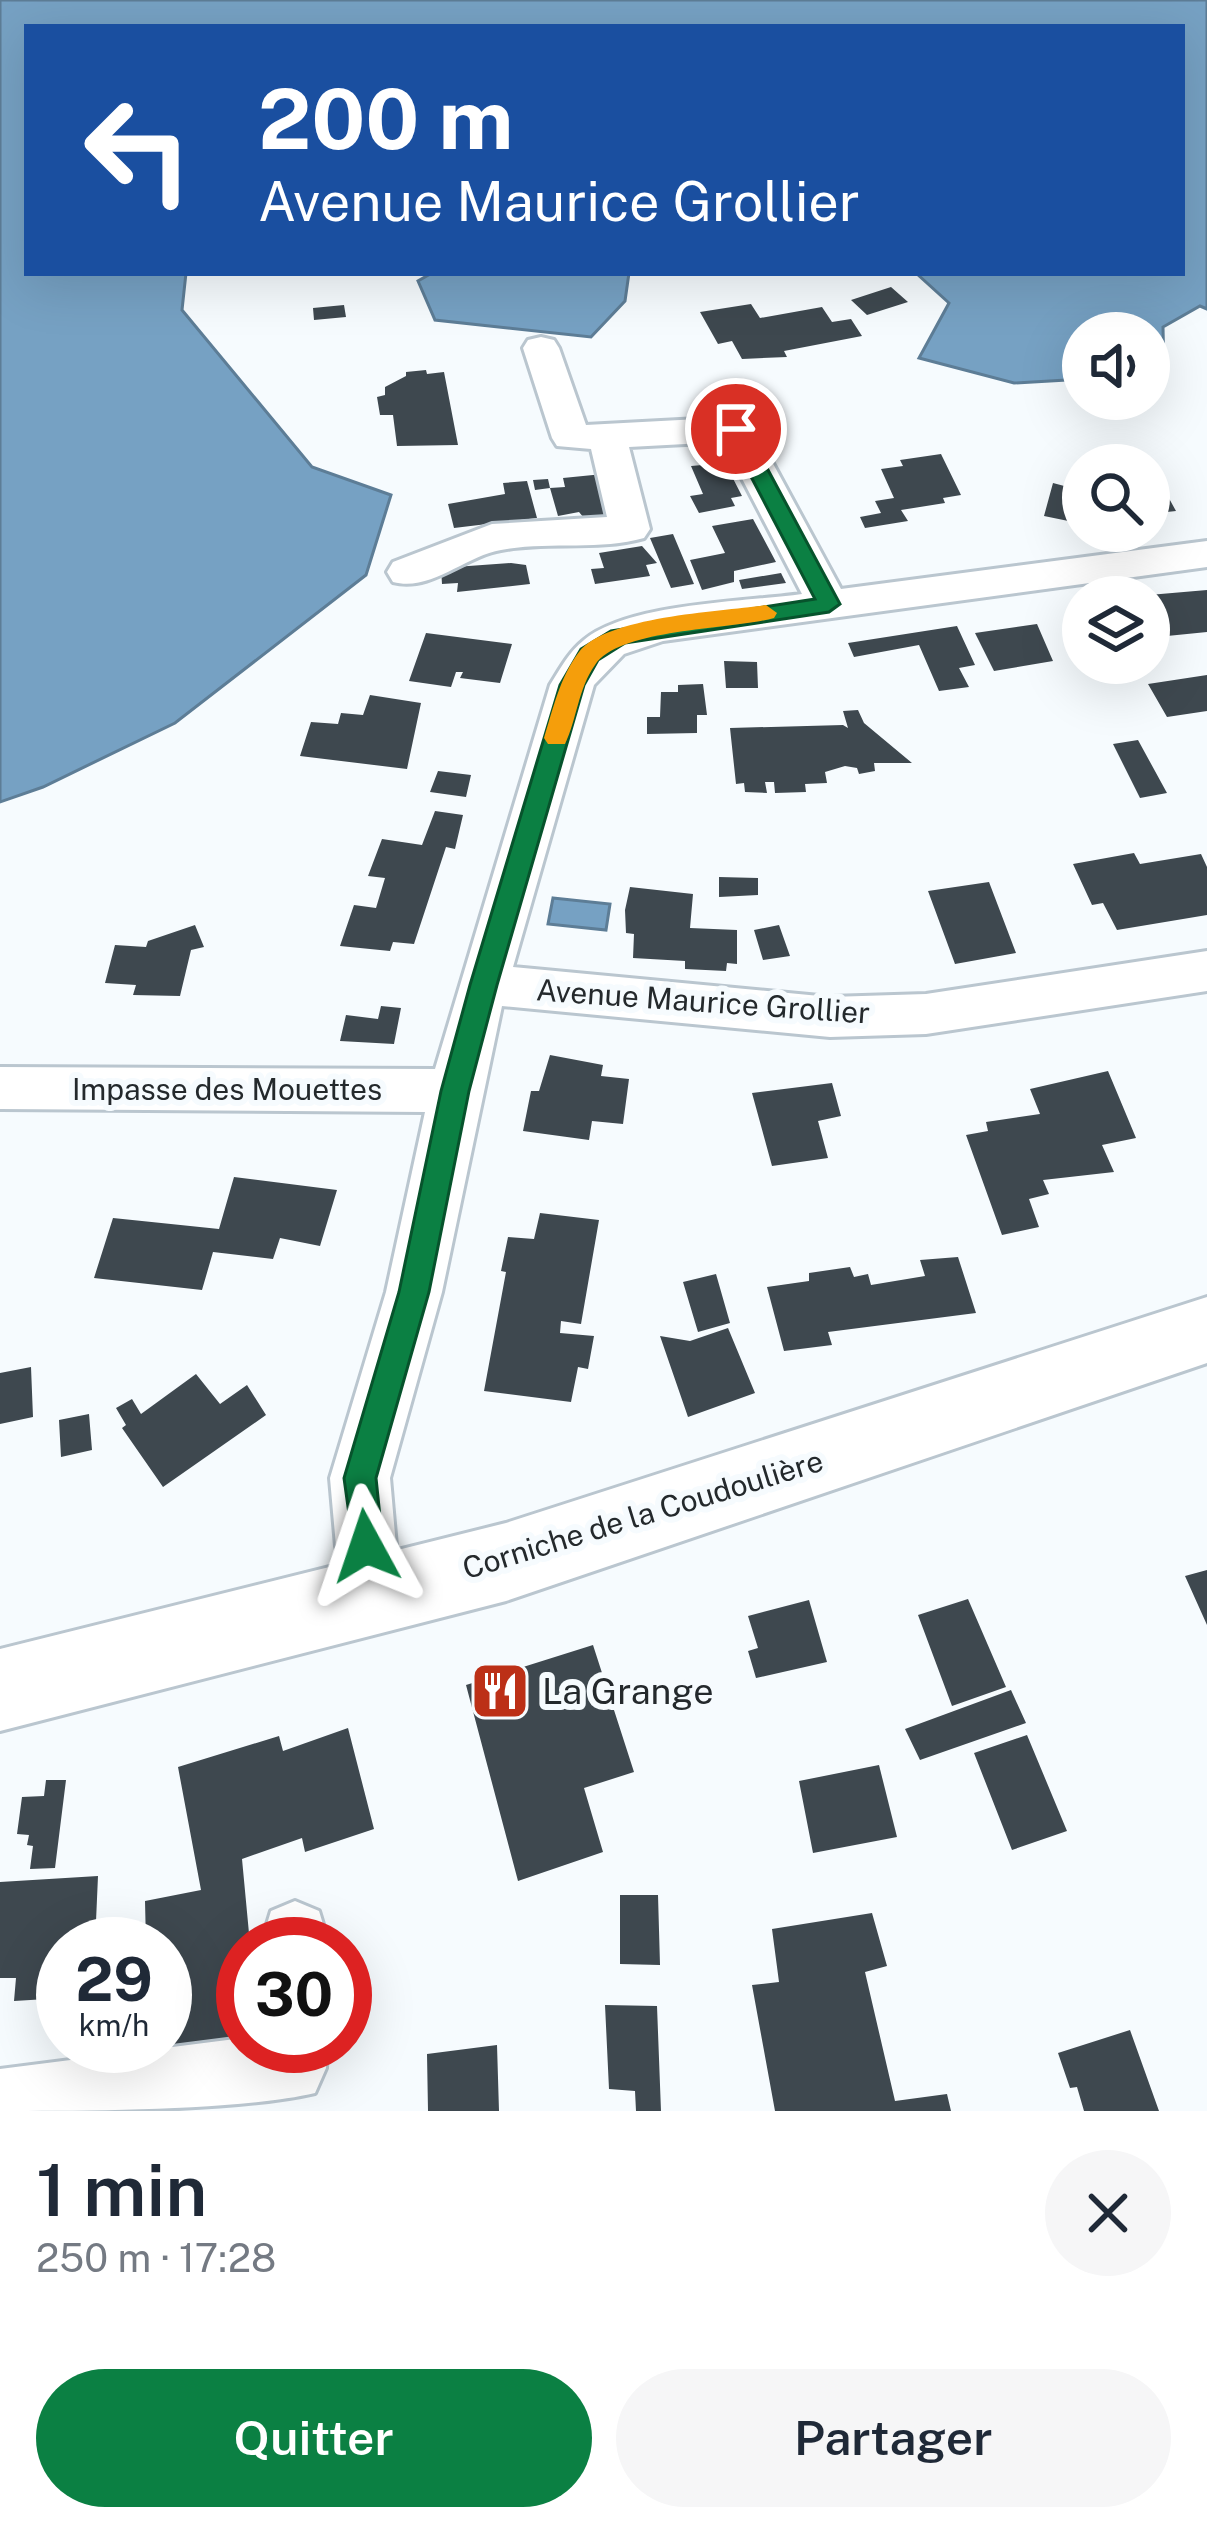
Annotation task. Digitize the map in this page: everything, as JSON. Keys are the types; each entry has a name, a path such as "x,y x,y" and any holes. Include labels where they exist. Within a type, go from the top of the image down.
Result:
{"main road":[{"name":"Corniche de la Coudoulière","path":"0,1690 506,1562 1207,1330"}],"street":[{"path":"408,572 493,537 630,529 589,437 541,348"},
{"path":"589,437 736,429 829,604"},
{"path":"377,1594 366,1546 360,1478 414,1292 455,1091 483,985 572,685 590,654 619,636 663,627 1207,554"},
{"name":"Avenue Maurice Grollier","path":"483,985 830,1017 926,1014 1207,971"},
{"name":"Impasse des Mouettes","path":"0,1088 455,1091"},
{"path":"0,2105 251,2073"}],"water":[{"path":"0,0 1207,0 1207,309 1200,306 1170,323 1170,312 1062,312 1062,380 1014,383 919,358 949,303 919,276 1185,276 1185,24 24,24 24,276 186,276 182,310 312,467 391,495 366,575 175,723 43,787 0,802"},
{"path":"427,276 629,276 625,301 591,337 435,320 418,281"},
{"path":"553,898 610,904 606,930 548,924"}],"building":[{"path":"891,287 908,302 867,315 851,300"},
{"path":"751,304 760,318 822,307 832,322 851,319 862,336 784,351 787,357 742,359 732,341 718,344 700,312"},
{"path":"344,305 346,317 314,320 313,308"},
{"path":"426,370 427,374 444,372 458,445 397,446 393,415 380,415 377,397 385,395 385,387 406,372"},
{"path":"941,454 961,495 943,498 945,503 901,510 908,521 865,528 860,517 881,513 875,501 894,498 881,469 903,466 900,460"},
{"path":"725,463 742,496 731,498 735,506 699,513 690,496 703,494 691,466"},
{"path":"603,474 618,525 593,529 579,512 558,516 550,488 565,487 563,478"},
{"path":"548,479 550,488 535,490 533,480"},
{"path":"527,481 537,518 454,528 448,504 505,494 503,483"},
{"path":"1053,483 1062,485 1062,520 1044,516"},
{"path":"753,519 776,562 734,571 734,582 702,590 690,560 725,553 712,526"},
{"path":"673,534 694,584 671,588 650,538"},
{"path":"642,546 657,563 646,565 650,576 595,584 591,569 604,568 599,553"},
{"path":"526,565 530,584 457,592 458,583 442,584 441,568"},
{"path":"781,573 786,583 742,589 739,580"},
{"path":"1207,590 1207,632 1170,636 1170,593"},
{"path":"1037,624 1053,661 994,671 975,633"},
{"path":"957,626 975,665 959,668 969,687 939,691 919,645 854,657 848,643"},
{"path":"426,633 512,644 500,683 460,678 463,672 456,672 451,687 409,681"},
{"path":"724,661 757,662 758,688 726,688"},
{"path":"1207,675 1207,711 1167,717 1148,684"},
{"path":"703,684 707,715 697,715 697,733 647,734 647,717 660,717 661,692 678,692 678,685"},
{"path":"370,695 421,703 407,769 300,756 311,722 338,724 341,713 363,715"},
{"path":"858,710 864,723 912,763 874,763 875,771 859,774 857,768 845,766 825,772 827,783 805,784 806,792 775,793 774,782 765,782 767,793 745,792 744,783 736,784 730,728 848,728 843,711"},
{"path":"1138,740 1167,793 1140,798 1113,744"},
{"path":"438,771 471,775 466,797 430,792"},
{"path":"435,811 463,815 455,849 446,847 414,944 393,942 390,951 340,946 354,905 376,908 385,878 368,876 382,839 422,845"},
{"path":"1134,853 1140,864 1201,854 1207,867 1207,915 1117,930 1103,903 1092,905 1073,864"},
{"path":"719,877 758,878 758,895 719,897"},
{"path":"989,882 1016,953 955,964 928,891"},
{"path":"630,887 693,894 690,928 737,930 737,964 727,963 726,971 685,969 685,961 633,958 634,934 626,933 625,910"},
{"path":"195,925 204,947 191,950 180,996 133,995 136,985 105,983 115,945 146,947 148,941"},
{"path":"779,925 790,956 763,960 754,930"},
{"path":"381,1006 401,1008 394,1044 340,1041 346,1015 378,1019"},
{"path":"550,1055 603,1065 601,1076 629,1079 623,1124 592,1121 589,1140 523,1131 531,1091 539,1091"},
{"path":"1108,1071 1136,1138 1102,1145 1114,1172 1043,1180 1049,1194 1029,1199 1039,1227 1002,1235 966,1135 988,1131 986,1122 1040,1114 1030,1089"},
{"path":"832,1083 841,1116 818,1121 828,1158 772,1166 752,1093"},
{"path":"234,1177 337,1190 320,1246 280,1238 273,1259 213,1252 202,1290 94,1278 113,1218 219,1229"},
{"path":"540,1213 599,1220 581,1324 561,1321 560,1333 594,1336 588,1369 578,1367 571,1402 484,1391 508,1237 534,1239"},
{"path":"958,1257 976,1313 828,1332 832,1345 784,1351 767,1287 809,1281 809,1273 850,1267 854,1277 868,1274 871,1285 925,1276 920,1260"},
{"path":"716,1274 730,1323 698,1332 683,1282"},
{"path":"728,1328 755,1393 688,1417 660,1336 690,1341"},
{"path":"31,1367 33,1417 0,1424 0,1373"},
{"path":"196,1374 220,1404 247,1385 266,1415 163,1487 122,1428 126,1425 116,1408 132,1399 141,1414"},
{"path":"89,1414 92,1450 61,1457 59,1420"},
{"path":"1207,1570 1207,1625 1185,1576"},
{"path":"968,1599 1006,1687 952,1706 918,1615"},
{"path":"809,1600 827,1662 756,1678 748,1651 758,1648 748,1616"},
{"path":"593,1645 634,1772 584,1788 603,1852 518,1881 466,1685"},
{"path":"1011,1690 1026,1723 920,1760 905,1729"},
{"path":"348,1728 374,1829 305,1852 302,1838 242,1859 247,1917 216,1917 216,2051 192,2055 192,1917 145,1917 145,1901 201,1890 178,1767 279,1736 283,1751"},
{"path":"1027,1735 1067,1831 1012,1850 974,1753"},
{"path":"879,1765 897,1837 813,1853 799,1781"},
{"path":"46,1780 66,1780 55,1868 30,1869 33,1846 27,1845 29,1835 17,1834 22,1797 44,1796"},
{"path":"98,1876 96,1917 36,1917 36,2000 14,2001 16,1978 0,1978 0,1882"},
{"path":"620,1895 658,1895 660,1965 620,1964"},
{"path":"872,1913 887,1966 865,1972 895,2101 947,2094 951,2111 775,2111 752,1985 779,1982 772,1929"},
{"path":"605,2005 657,2006 661,2111 636,2111 635,2091 609,2089"},
{"path":"1130,2030 1159,2111 1084,2111 1058,2053"},
{"path":"497,2045 499,2111 428,2111 427,2054"}],"slow traffic":[{"path":"556,738 572,685 590,654 619,636 766,613"}],"place":[{"name":"La Grange","path":"500,1691"}],"route":[{"path":"366,1546 360,1478 414,1292 455,1091 483,985 572,685 590,654 619,636 829,604 736,429"}]}
